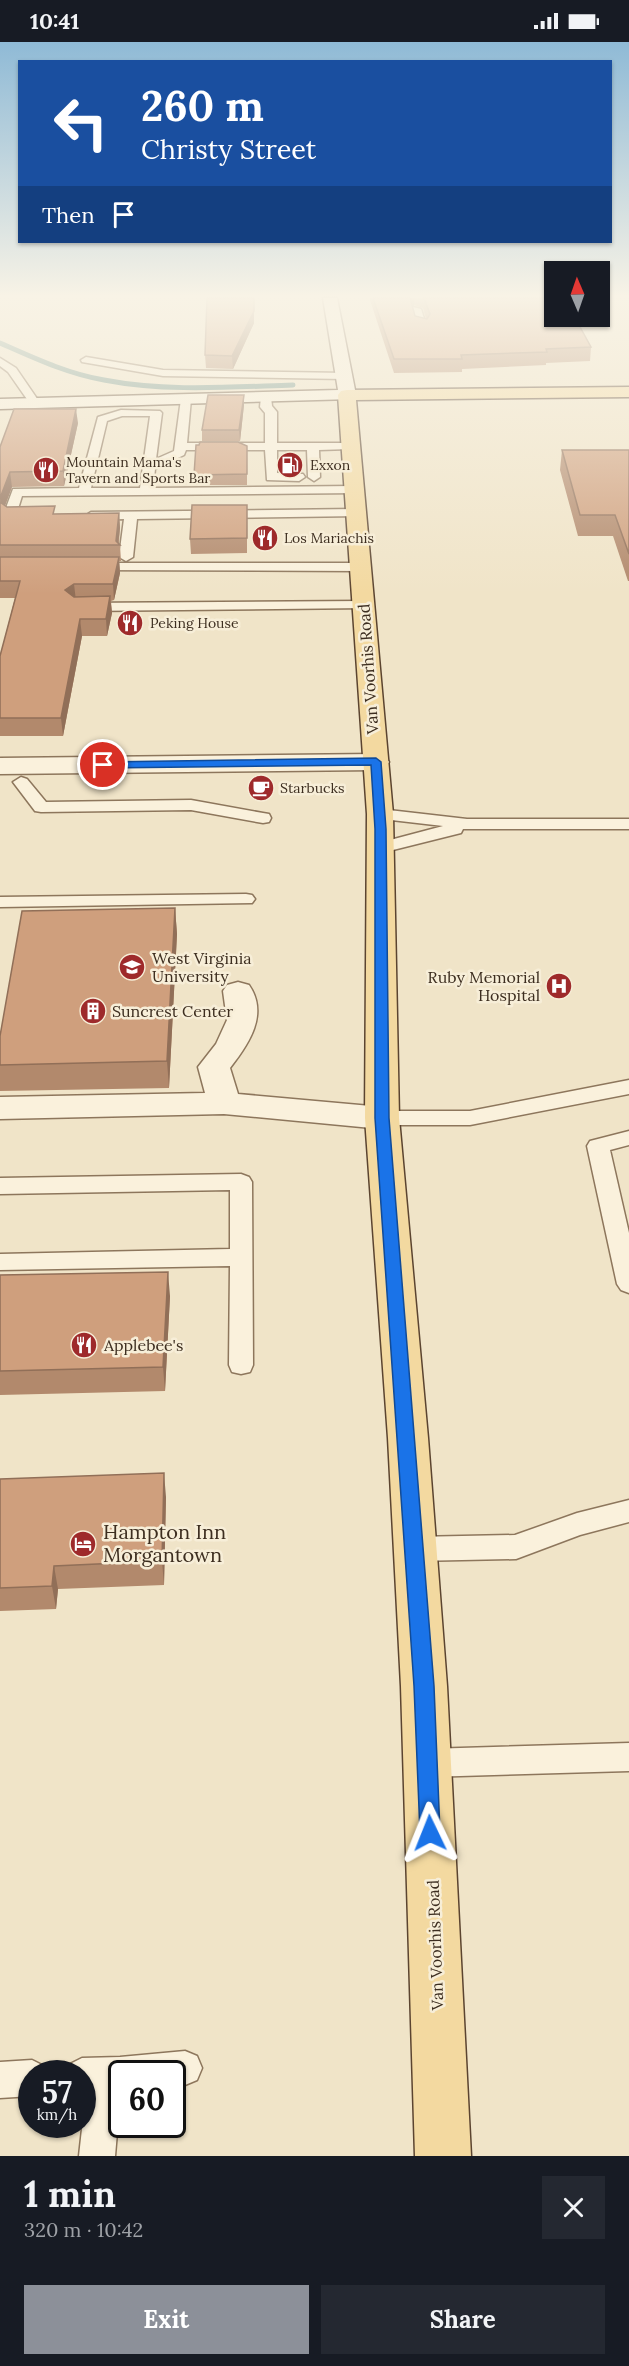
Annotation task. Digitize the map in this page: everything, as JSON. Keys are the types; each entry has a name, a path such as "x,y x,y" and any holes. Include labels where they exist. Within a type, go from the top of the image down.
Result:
{"main road":[{"name":"Van Voorhis Road","path":"347,397 350,481 356,513 380,814 382,1118 414,1548 427,1763 443,2156"},
{"path":"388,412 418,404 489,397"},
{"path":"350,438 370,421"}],"street":[{"path":"0,404 186,399 266,402 328,397"},
{"path":"0,766 376,762"},
{"path":"224,1103 214,1068 230,1047 243,1020 238,991"},
{"path":"0,1108 224,1103 382,1118"}],"lane":[{"path":"31,397 35,403"},
{"path":"180,450 186,399"},
{"path":"266,402 271,412 271,477 319,477 313,446"},
{"path":"84,492 102,419 121,413 156,412 146,491"},
{"path":"149,467 180,450 272,449 313,446 350,438"},
{"path":"0,489 17,492 146,491 350,481"},
{"path":"17,492 4,517 42,516"},
{"path":"76,516 356,513"},
{"path":"126,557 131,515"},
{"path":"126,557 360,561 76,562 126,557"},
{"path":"76,607 363,605"},
{"path":"21,782 41,807 191,806 263,818"},
{"path":"380,814 467,824 629,824"},
{"path":"381,848 421,836 457,829 467,824"},
{"path":"0,902 246,899"},
{"path":"382,1118 470,1118 629,1087"},
{"path":"629,1138 598,1146 629,1284"},
{"path":"0,1186 241,1182 241,1365"},
{"path":"0,1262 242,1257"},
{"path":"414,1548 516,1547 576,1524 629,1511"},
{"path":"427,1763 629,1757"},
{"path":"0,2080 18,2079"},
{"path":"97,2156 108,2081"}],"building":[{"path":"208,397 244,397 239,430 202,430"},
{"path":"14,409 76,409 63,471 10,472 0,498 0,447"},
{"path":"200,442 238,442 247,446 247,474 194,475 196,445"},
{"path":"562,450 629,450 629,554 615,515 580,515"},
{"path":"0,502 7,507 55,506 53,514 119,513 116,541 120,545 0,545"},
{"path":"192,505 247,505 247,538 190,539"},
{"path":"0,557 119,557 113,584 74,584 65,590 74,597 110,596 106,619 80,619 61,718 0,718 0,656 20,581 0,581"},
{"name":"Suncrest Center","path":"175,908 167,1061 0,1065 0,1036 22,911"},
{"name":"Applebee's","path":"168,1272 163,1367 0,1371 0,1275"},
{"name":"Hampton Inn Morgantown","path":"164,1473 162,1561 54,1566 52,1586 0,1588 0,1479"}],"place":[{"name":"Exxon","path":"290,465"},
{"name":"Mountain Mama's Tavern and Sports Bar","path":"46,470"},
{"name":"Los Mariachis","path":"265,538"},
{"name":"Peking House","path":"130,623"},
{"name":"Starbucks","path":"261,788"},
{"name":"West Virginia University","path":"132,967"},
{"name":"Ruby Memorial Hospital","path":"559,986"},
{"name":"Suncrest Center","path":"93,1011"},
{"name":"Applebee's","path":"84,1345"},
{"name":"Hampton Inn Morgantown","path":"83,1544"}],"route":[{"path":"103,765 376,762 381,829 382,1118 408,1438 424,1686 430,1833"}]}
